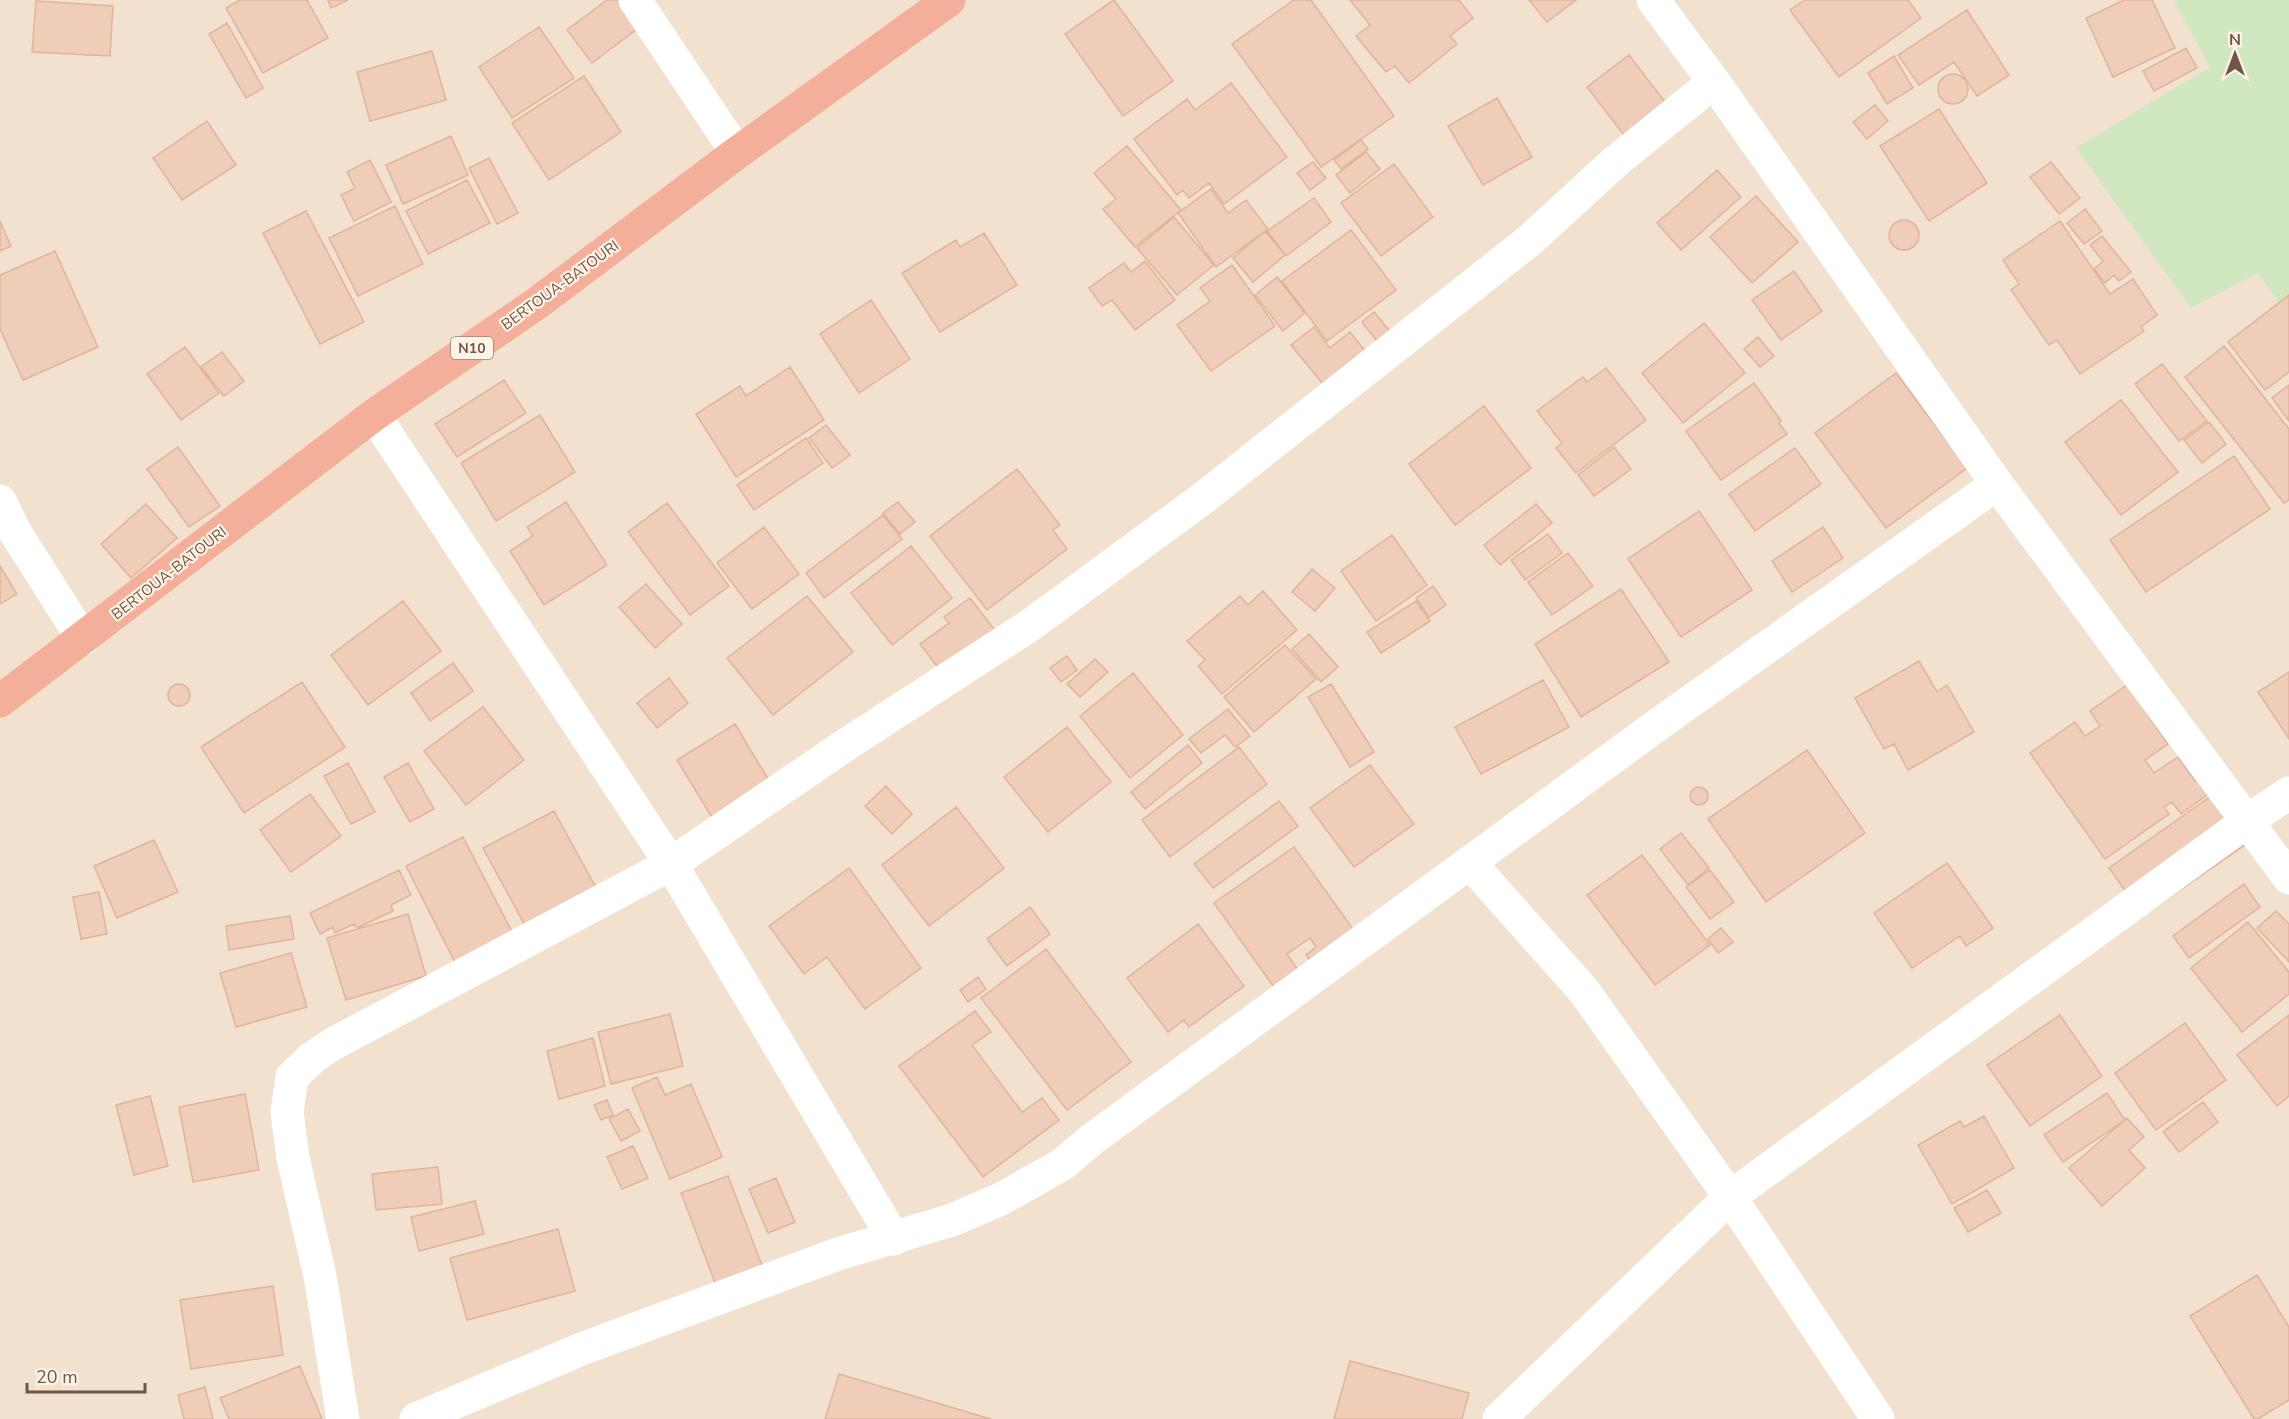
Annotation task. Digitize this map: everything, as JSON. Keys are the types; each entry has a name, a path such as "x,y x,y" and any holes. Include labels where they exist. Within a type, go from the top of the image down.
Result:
{"highway":[{"name":"BERTOUA-BATOURI","path":"0,701 374,415 536,304 737,153 949,0"}],"street":[{"path":"635,0 737,153"},
{"path":"1653,0 1714,82 1997,484 2289,878"},
{"path":"343,1419 320,1276 293,1158 287,1112 292,1077 312,1058 331,1045 671,864 847,744 1029,626 1202,499 1530,240 1615,162 1714,82"},
{"path":"374,415 671,864 894,1239"},
{"path":"416,1419 584,1348 838,1254 952,1220 1001,1199 1063,1164 1091,1140 1471,864 1660,723 1997,484"},
{"path":"0,501 15,532 83,639"},
{"path":"1499,1419 1730,1197 2289,793"},
{"path":"1471,864 1584,992 1730,1197 1878,1419"}],"shaded area":[{"path":"0,0 2173,0 2211,67 2257,273 2289,316 2289,1419 0,1419"}],"green space":[{"path":"2173,0 2289,0 2289,316 2257,273 2191,308 2076,148 2210,67"}],"building":[{"path":"240,0 307,0 328,38 263,73 226,8"},
{"path":"328,0 348,0 331,8"},
{"path":"607,0 628,0 645,23 592,63 567,30"},
{"path":"1114,0 1173,81 1123,116 1065,34"},
{"path":"1294,0 1311,0 1394,116 1321,167 1232,44"},
{"path":"1350,0 1459,0 1473,18 1450,36 1457,44 1409,83 1395,66 1386,72 1356,36 1370,25"},
{"path":"1529,0 1576,0 1547,22"},
{"path":"1805,0 1908,0 1921,18 1839,77 1790,10"},
{"path":"2124,0 2152,0 2175,48 2113,77 2086,18"},
{"path":"36,1 113,6 110,56 32,52"},
{"path":"1967,10 2009,75 1977,96 1954,62 1919,85 1898,55"},
{"path":"227,23 263,88 246,98 209,34"},
{"path":"539,27 574,78 512,118 479,67"},
{"path":"2186,48 2197,68 2154,91 2143,71"},
{"path":"432,51 446,100 370,121 357,72"},
{"path":"1629,55 1672,111 1630,143 1587,87"},
{"path":"1894,56 1913,88 1887,104 1868,73"},
{"path":"1953,74 1959,75 1967,83 1967,95 1959,103 1953,104 1947,103 1939,95 1938,89 1939,83 1947,75"},
{"path":"584,76 621,132 549,180 512,123"},
{"path":"1231,83 1287,157 1224,204 1209,183 1189,198 1183,190 1177,195 1134,139 1187,99 1195,110"},
{"path":"1497,98 1532,157 1483,185 1448,126"},
{"path":"1875,105 1888,121 1867,139 1853,122"},
{"path":"1939,109 1987,183 1929,221 1880,146"},
{"path":"207,121 236,165 182,200 153,158"},
{"path":"451,136 468,175 403,204 386,165"},
{"path":"1361,140 1368,149 1341,169 1334,160"},
{"path":"1127,146 1181,210 1135,247 1103,209 1116,199 1094,173"},
{"path":"1366,152 1380,169 1350,193 1336,175"},
{"path":"489,158 518,213 497,224 469,168"},
{"path":"370,160 391,202 354,221 341,195 355,188 347,172"},
{"path":"1313,162 1326,178 1310,190 1297,173"},
{"path":"2051,162 2080,198 2059,214 2030,177"},
{"path":"1394,164 1433,217 1381,256 1341,203"},
{"path":"1717,170 1741,197 1681,250 1657,223"},
{"path":"467,180 490,223 428,254 406,211"},
{"path":"1211,189 1228,213 1246,200 1268,229 1216,267 1178,213"},
{"path":"1756,196 1798,242 1752,283 1710,237"},
{"path":"1314,198 1331,222 1286,256 1267,231"},
{"path":"395,206 423,264 358,296 329,238"},
{"path":"2085,209 2102,231 2084,244 2067,223"},
{"path":"306,211 364,322 320,344 263,233"},
{"path":"1174,217 1214,265 1177,295 1137,248"},
{"path":"1904,220 1915,224 1919,235 1915,246 1904,250 1893,246 1889,235 1893,224"},
{"path":"0,221 11,246 0,251"},
{"path":"2060,221 2110,294 2133,279 2157,315 2141,327 2144,331 2080,374 2057,340 2049,345 2011,290 2019,284 2003,260"},
{"path":"1351,230 1396,290 1327,341 1282,281"},
{"path":"1265,231 1285,255 1253,282 1233,258"},
{"path":"984,233 1017,285 940,332 902,273 956,240 960,247"},
{"path":"2102,236 2131,272 2119,281 2114,275 2105,283 2094,269 2103,261 2090,245"},
{"path":"55,251 98,347 23,380 0,329 0,275"},
{"path":"1145,261 1175,300 1135,330 1112,300 1102,306 1089,288 1124,263 1131,272"},
{"path":"1232,265 1275,326 1211,371 1177,325 1210,301 1200,288"},
{"path":"1794,271 1822,311 1781,340 1752,300"},
{"path":"1277,277 1305,313 1283,331 1255,295"},
{"path":"2289,295 2289,372 2265,390 2228,342"},
{"path":"871,300 910,359 859,393 820,334"},
{"path":"1374,312 1393,335 1380,345 1362,322"},
{"path":"1704,323 1745,373 1683,423 1642,373"},
{"path":"1314,327 1330,348 1350,332 1373,361 1331,394 1291,345"},
{"path":"1758,337 1774,356 1760,367 1744,349"},
{"path":"2224,346 2289,429 2289,500 2284,503 2185,377"},
{"path":"185,347 219,393 181,420 147,374"},
{"path":"222,352 244,381 224,396 201,367"},
{"path":"2162,364 2207,421 2179,441 2135,384"},
{"path":"790,367 824,420 736,477 696,414 740,386 746,396"},
{"path":"1606,368 1646,420 1576,473 1556,448 1562,443 1537,411 1583,377 1587,382"},
{"path":"1896,373 1967,468 1886,528 1815,433"},
{"path":"504,380 526,413 457,457 435,424"},
{"path":"1754,383 1781,421 1779,423 1787,434 1721,480 1686,431"},
{"path":"2289,385 2289,421 2272,398"},
{"path":"2121,400 2178,472 2121,515 2065,442"},
{"path":"1484,406 1531,468 1455,525 1409,464"},
{"path":"540,415 575,472 496,521 461,463"},
{"path":"2209,422 2226,444 2202,463 2184,440"},
{"path":"826,425 850,455 832,468 809,438"},
{"path":"806,438 823,463 754,510 737,485"},
{"path":"178,447 220,506 189,527 147,469"},
{"path":"1614,447 1631,469 1594,496 1578,475"},
{"path":"1795,448 1821,484 1755,531 1729,494"},
{"path":"2234,456 2270,509 2146,592 2110,540"},
{"path":"1017,469 1060,525 1053,530 1067,549 987,610 930,536"},
{"path":"566,502 607,565 544,605 510,551 533,536 527,527"},
{"path":"898,502 915,522 900,534 883,513"},
{"path":"667,503 729,586 690,615 628,532"},
{"path":"146,504 177,538 131,578 101,544"},
{"path":"1536,504 1552,523 1500,565 1484,545"},
{"path":"1699,511 1752,590 1681,637 1628,559"},
{"path":"883,515 902,539 824,598 806,573"},
{"path":"764,527 799,574 752,609 717,563"},
{"path":"1823,527 1843,558 1792,592 1772,561"},
{"path":"1548,534 1562,553 1525,580 1511,560"},
{"path":"1392,535 1427,585 1376,621 1341,571"},
{"path":"911,546 952,598 892,645 851,593"},
{"path":"1568,553 1593,586 1552,615 1528,582"},
{"path":"0,566 17,594 0,604"},
{"path":"1312,569 1335,588 1315,611 1292,592"},
{"path":"646,584 682,624 655,648 619,607"},
{"path":"1433,586 1446,605 1429,617 1416,598"},
{"path":"1621,589 1669,662 1581,717 1535,644"},
{"path":"1263,591 1297,630 1222,694 1198,666 1205,660 1187,641 1240,596 1248,605"},
{"path":"807,596 853,652 773,715 727,658"},
{"path":"970,598 1004,642 949,682 920,644 949,623 944,617"},
{"path":"403,601 441,651 368,705 331,655"},
{"path":"1416,601 1430,621 1381,653 1367,632"},
{"path":"1309,634 1338,667 1321,682 1292,649"},
{"path":"1285,645 1316,679 1254,732 1224,697"},
{"path":"1067,656 1077,670 1061,682 1050,668"},
{"path":"1095,659 1108,672 1080,697 1067,684"},
{"path":"1919,661 1937,692 1947,685 1974,732 1908,770 1894,744 1884,749 1855,698"},
{"path":"453,663 473,691 430,721 411,693"},
{"path":"2289,672 2289,739 2258,692"},
{"path":"1133,673 1183,735 1130,778 1080,716"},
{"path":"669,678 688,703 657,728 637,703"},
{"path":"1543,680 1569,727 1481,774 1455,727"},
{"path":"302,682 345,747 244,813 201,747"},
{"path":"175,684 183,684 190,691 190,699 183,706 175,706 168,699 168,691"},
{"path":"1331,684 1374,752 1350,767 1308,697"},
{"path":"2127,685 2168,744 2145,760 2154,773 2178,757 2195,781 2204,775 2214,790 2181,814 2172,802 2164,807 2169,814 2105,859 2030,753 2075,722 2085,736 2100,726 2090,711"},
{"path":"483,707 524,760 466,805 424,751"},
{"path":"1228,709 1250,736 1235,747 1225,735 1201,753 1189,739"},
{"path":"735,724 777,794 719,829 677,760"},
{"path":"1067,727 1111,782 1048,832 1004,777"},
{"path":"1188,745 1202,763 1145,809 1131,792"},
{"path":"1239,747 1267,784 1170,857 1142,820"},
{"path":"1807,750 1865,833 1766,902 1708,819"},
{"path":"348,763 375,812 351,824 324,776"},
{"path":"408,763 434,809 410,822 384,777"},
{"path":"1370,765 1414,824 1354,867 1310,808"},
{"path":"886,786 912,814 892,834 865,806"},
{"path":"1695,787 1703,787 1708,792 1706,803 1695,805 1690,800 1690,792"},
{"path":"310,794 341,836 291,872 260,830"},
{"path":"2214,794 2249,842 2143,916 2109,868"},
{"path":"1279,801 1298,826 1213,888 1194,864"},
{"path":"956,807 1004,868 929,926 882,865"},
{"path":"554,811 600,895 529,933 483,848"},
{"path":"1681,833 1709,868 1688,885 1660,849"},
{"path":"463,837 525,957 467,986 406,866"},
{"path":"154,840 178,892 117,918 94,866"},
{"path":"1294,847 1358,936 1314,966 1306,955 1316,947 1310,938 1287,954 1302,976 1278,993 1214,903"},
{"path":"1642,855 1710,945 1655,985 1587,895"},
{"path":"1947,863 1993,928 1966,946 1960,936 1912,968 1874,913"},
{"path":"849,868 921,968 865,1009 827,957 804,974 769,926"},
{"path":"399,870 411,895 391,905 393,911 357,928 354,924 335,933 333,927 320,934 310,913"},
{"path":"1710,870 1734,902 1710,919 1686,887"},
{"path":"2244,884 2260,907 2189,958 2173,936"},
{"path":"99,892 107,934 81,939 73,897"},
{"path":"1030,907 1050,934 1007,966 987,939"},
{"path":"2276,911 2289,924 2289,962 2257,928"},
{"path":"408,914 426,976 346,1000 327,938"},
{"path":"290,916 294,939 229,950 226,926"},
{"path":"2248,922 2289,972 2289,994 2242,1032 2191,968"},
{"path":"1198,924 1244,986 1189,1027 1184,1020 1168,1032 1127,978"},
{"path":"1721,928 1733,942 1718,953 1708,939"},
{"path":"1046,949 1131,1062 1067,1110 981,998"},
{"path":"291,953 307,1007 236,1027 220,973"},
{"path":"978,977 986,989 968,1002 960,990"},
{"path":"975,1011 991,1032 972,1045 1022,1112 1042,1098 1059,1120 983,1177 899,1066"},
{"path":"670,1014 683,1066 611,1084 598,1032"},
{"path":"2060,1015 2102,1076 2030,1126 1987,1065"},
{"path":"2289,1015 2289,1096 2277,1106 2237,1055"},
{"path":"2185,1023 2226,1080 2156,1130 2115,1073"},
{"path":"593,1038 605,1086 559,1099 547,1051"},
{"path":"657,1077 665,1095 691,1084 722,1157 670,1179 632,1088"},
{"path":"2107,1093 2125,1120 2063,1162 2044,1135"},
{"path":"245,1094 259,1170 193,1182 179,1107"},
{"path":"150,1096 168,1166 134,1175 116,1105"},
{"path":"607,1100 613,1115 601,1120 594,1105"},
{"path":"2203,1102 2218,1122 2179,1152 2163,1132"},
{"path":"628,1109 640,1131 621,1141 609,1119"},
{"path":"1984,1116 2014,1168 1952,1204 1918,1145 1960,1121 1964,1127"},
{"path":"2127,1118 2144,1137 2129,1150 2145,1168 2102,1206 2069,1168"},
{"path":"633,1146 648,1178 622,1189 607,1157"},
{"path":"438,1167 442,1204 376,1210 372,1174"},
{"path":"728,1176 766,1276 719,1293 681,1193"},
{"path":"776,1178 795,1222 768,1233 749,1189"},
{"path":"1987,1190 2001,1213 1968,1232 1954,1208"},
{"path":"475,1201 484,1234 419,1251 411,1217"},
{"path":"558,1229 575,1291 467,1320 450,1258"},
{"path":"2257,1275 2289,1327 2289,1400 2258,1419 2254,1419 2190,1316"},
{"path":"273,1286 283,1355 191,1369 180,1300"},
{"path":"1350,1361 1469,1393 1462,1419 1334,1419"},
{"path":"300,1366 322,1419 229,1419 220,1398"},
{"path":"839,1374 991,1419 825,1419"},
{"path":"205,1387 213,1419 184,1419 178,1395"}]}
